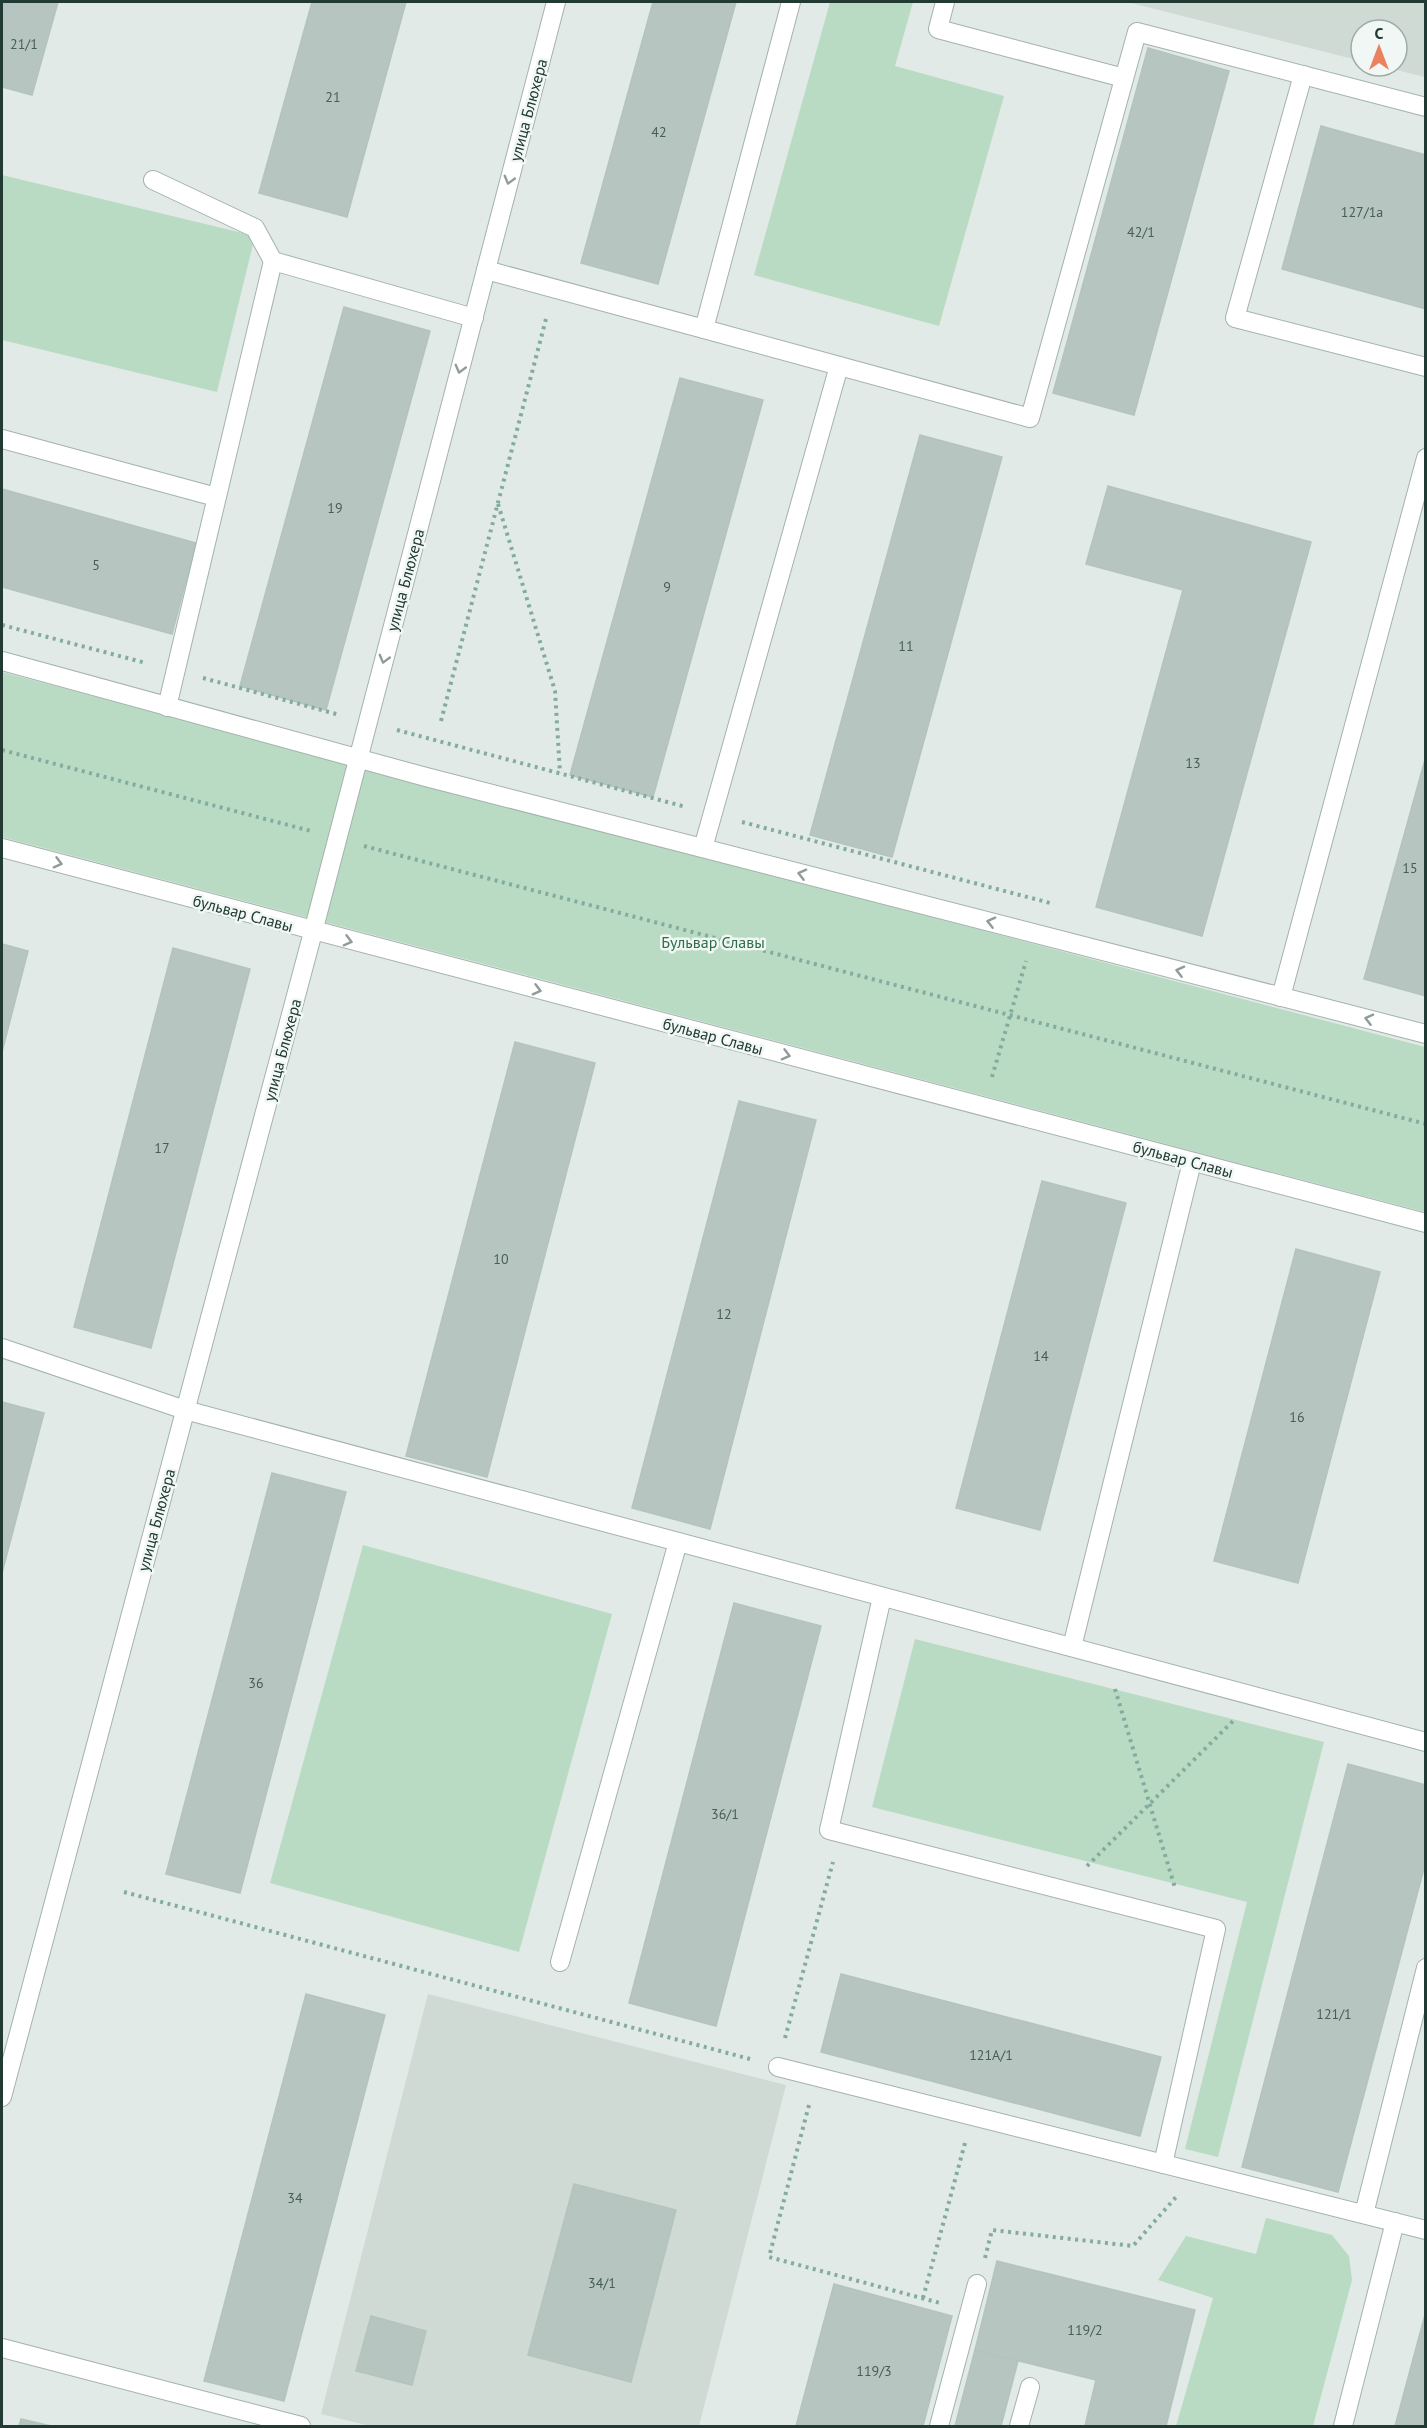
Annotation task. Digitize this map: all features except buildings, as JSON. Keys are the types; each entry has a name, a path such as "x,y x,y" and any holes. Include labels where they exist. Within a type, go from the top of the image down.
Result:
{"street":[{"name":"улица Блюхера","path":"2,2097 338,838 556,2"},
{"path":"704,329 791,2"},
{"path":"945,2 938,28 1124,78"},
{"path":"486,270 1030,418 1137,32 1425,107"},
{"path":"1303,75 1235,318 1425,367"},
{"path":"153,180 255,228 273,261 166,707"},
{"path":"273,261 474,318"},
{"path":"703,849 839,366"},
{"path":"2,440 216,497"},
{"path":"1281,997 1425,458"},
{"path":"2,661 358,759 1425,1034"},
{"name":"бульвар Славы","path":"2,848 313,932 1425,1222"},
{"path":"1072,1647 1192,1162"},
{"path":"2,1348 185,1410 1425,1742"},
{"path":"560,1962 678,1542"},
{"path":"882,1597 830,1830 1216,1929 1163,2164"},
{"path":"1364,2214 1425,1968"},
{"path":"778,2067 1425,2230"},
{"path":"1342,2427 1395,2222"},
{"path":"939,2427 977,2284"},
{"path":"2,2348 301,2427"},
{"path":"1019,2427 1030,2387"}],"path":[{"path":"441,721 547,315"},
{"path":"498,503 555,691 560,773"},
{"path":"2,750 1425,1124"},
{"path":"984,1107 1041,901"},
{"path":"1105,1656 1185,1921"},
{"path":"1063,1890 1257,1697"},
{"path":"816,2077 769,2257 970,2312"},
{"path":"923,2298 972,2116"},
{"path":"977,2284 992,2230 1133,2246 1197,2173"}],"shaded area":[{"path":"1127,2 1425,2 1425,77 1409,73 1409,18 1349,18 1349,58"},
{"path":"428,1994 786,2085 699,2426 370,2426 321,2414"}],"green space":[{"path":"830,2 913,2 895,66 1004,96 939,326 754,275"},
{"path":"2,175 255,236 217,392 2,340"},
{"name":"Бульвар Славы","path":"2,672 1425,1047 1425,1212 2,837"},
{"path":"363,1545 612,1614 519,1952 270,1883"},
{"path":"915,1639 1324,1742 1218,2157 1185,2149 1247,1902 872,1807"},
{"path":"1266,2218 1332,2235 1349,2256 1352,2280 1313,2426 1176,2426 1213,2298 1158,2280 1186,2236 1256,2254"}]}
